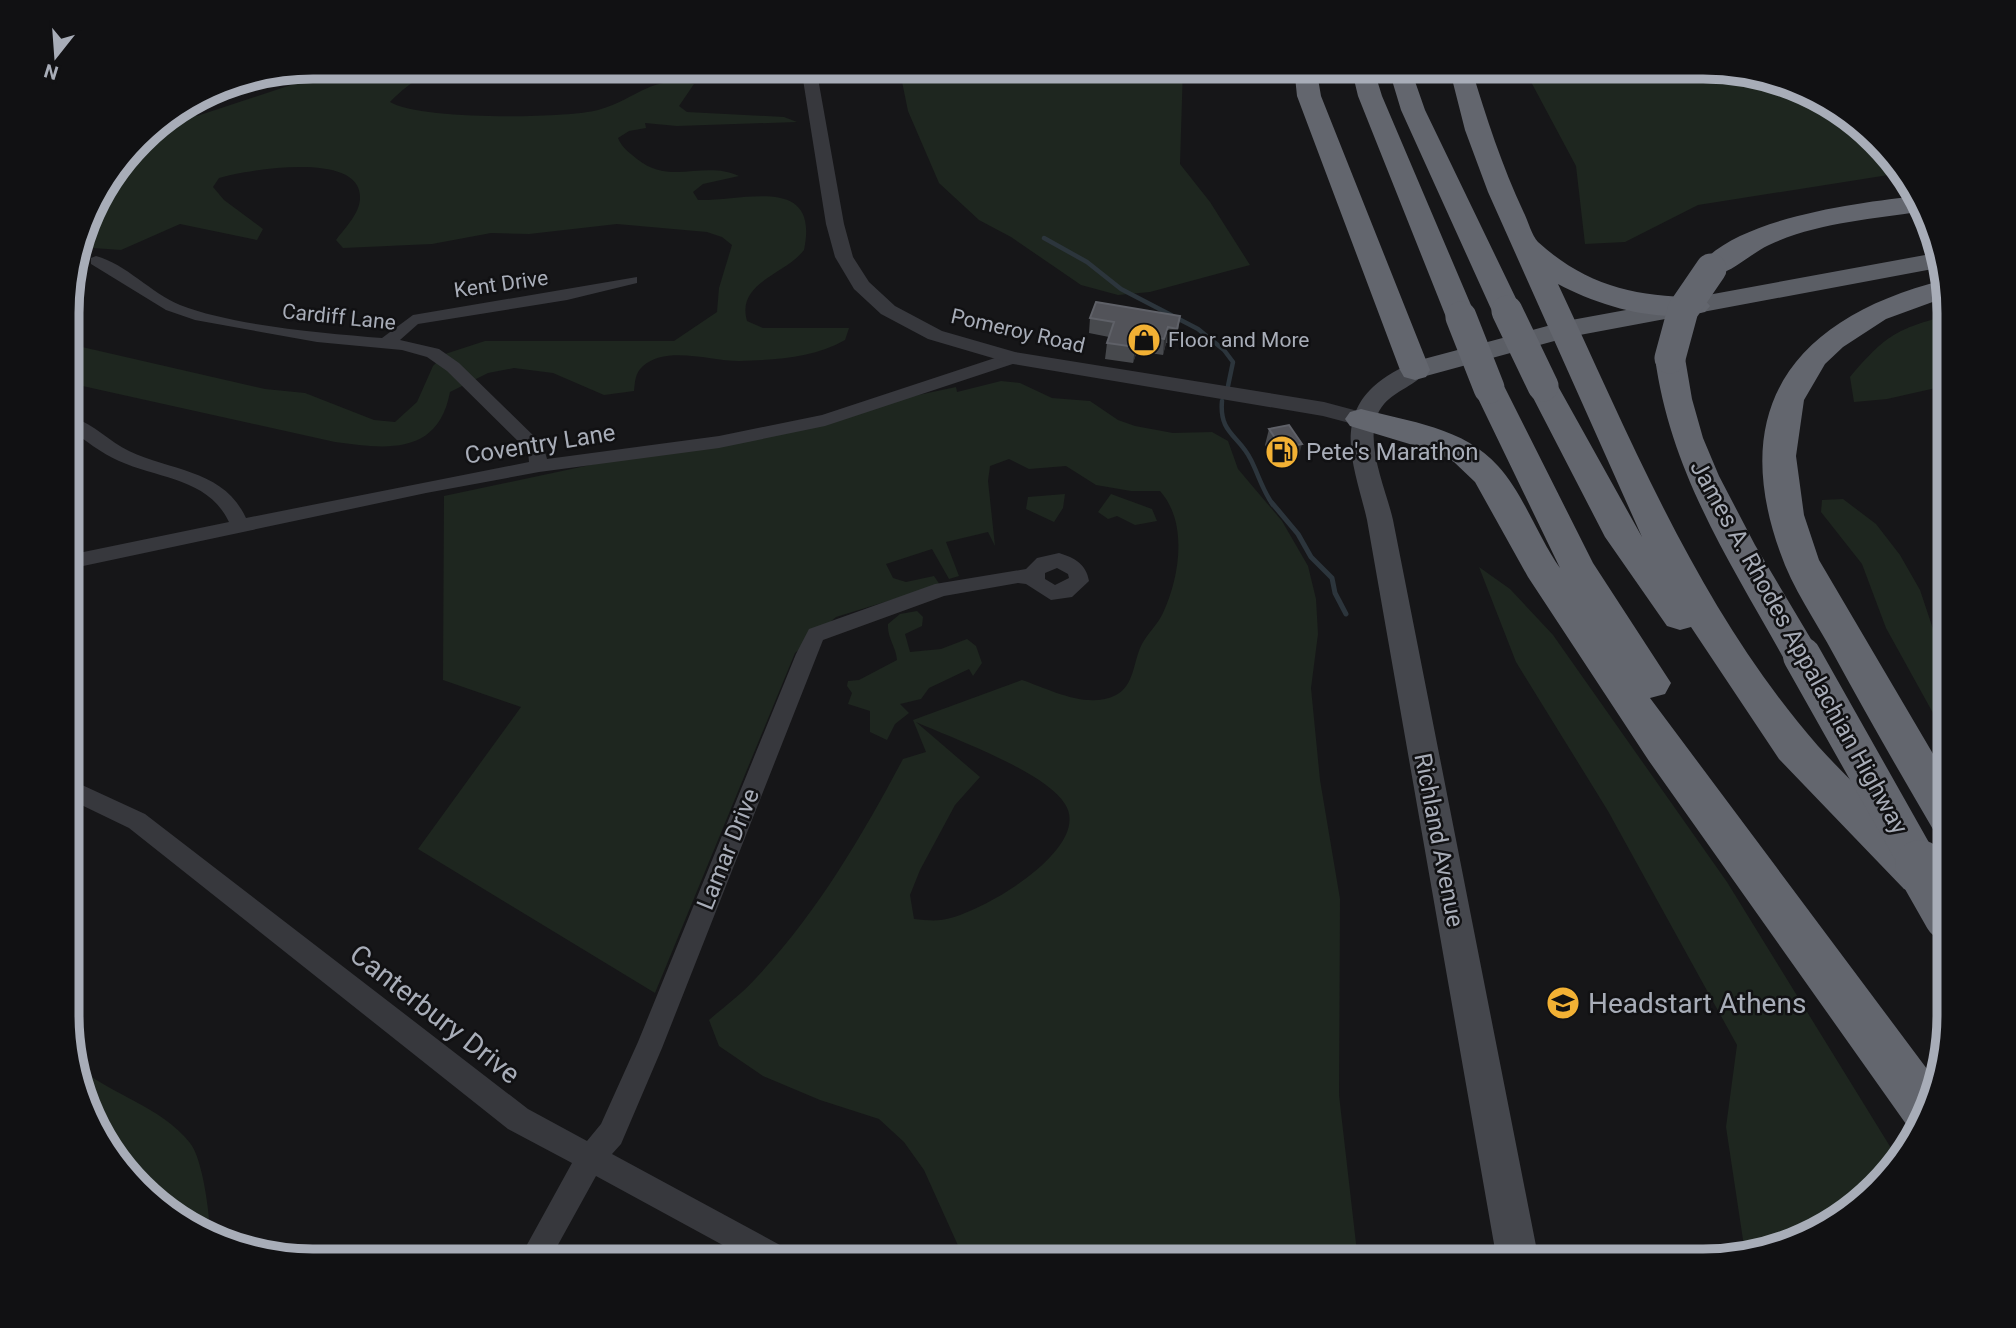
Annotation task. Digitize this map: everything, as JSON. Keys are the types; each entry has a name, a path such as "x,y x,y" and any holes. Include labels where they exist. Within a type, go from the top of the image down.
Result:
{"highway":[{"path":"1307,79 1309,96 1415,370 1566,329 1931,261"},
{"path":"1365,79 1370,96 1489,388 1578,568 1921,1099"},
{"path":"1403,79 1413,110 1543,386 1623,537 1657,589 1711,655 1810,765 1937,892"},
{"path":"1463,79 1477,130 1501,192 1566,329 1631,478 1694,604 1731,660 1810,765"},
{"name":"James A. Rhodes Appalachian Highway","path":"1910,205 1853,211 1802,222 1759,238 1712,269 1684,302 1673,334 1670,358 1677,407 1693,457 1937,895"},
{"path":"1524,239 1544,263 1593,291 1665,306 1695,306"},
{"name":"James A. Rhodes Appalachian Highway","path":"1936,291 1887,308 1849,327 1827,345 1788,400 1781,437 1781,474 1798,554 1856,661 1937,798"},
{"path":"1361,419 1448,444 1466,454 1488,475 1541,568 1663,749 1921,1100"}],"main road":[{"path":"1361,419 1376,393 1415,370"},
{"name":"Richland Avenue","path":"1361,419 1363,446 1382,533 1516,1249"}],"street":[{"name":"Pomeroy Road","path":"809,79 839,242 848,266 861,285 888,310 919,328 956,343 1013,358 1324,409 1361,419"},
{"name":"Cardiff Lane","path":"96,261 172,307 201,317 260,329 402,345 433,353 453,367 537,449 539,466"},
{"name":"Kent Drive","path":"384,345 413,320 567,295 632,280"},
{"name":"Coventry Lane","path":"79,560 539,466 719,442 825,420 1013,358"},
{"path":"79,427 125,457 212,486 234,508 240,525"},
{"name":"Lamar Drive","path":"540,1249 592,1157 611,1134 649,1048 806,654 816,635 942,589 1018,576 1034,577"},
{"name":"Canterbury Drive","path":"79,794 137,821 518,1119 592,1157 657,1197 758,1249"}],"shaded area":[{"path":"313,79 419,79 390,102 429,112 524,116 598,110 655,85 679,82 694,84 679,106 687,112 784,117 797,122 677,126 645,123 646,128 629,131 618,138 624,147 649,167 675,172 713,170 739,176 703,184 693,192 698,200 775,197 790,201 801,210 806,226 804,250 796,259 755,288 746,308 747,321 763,328 849,328 845,340 820,351 780,359 739,361 664,356 640,369 634,391 604,395 553,373 514,368 488,373 450,392 444,413 434,428 422,438 391,446 335,442 79,385 79,346 265,389 305,393 374,420 395,422 417,402 433,366 445,354 485,341 674,341 717,312 719,288 732,245 722,237 707,232 617,224 529,234 491,233 432,244 343,248 336,240 355,215 360,198 356,183 343,173 323,168 276,168 219,178 213,187 224,200 263,229 257,240 180,224 121,250 88,248 97,223 118,183 137,158 170,127 195,110 197,116 301,80"},
{"path":"901,79 1183,79 1180,164 1210,202 1250,265 1150,292 1118,295 1081,285 1011,237 979,220 939,183 908,111"},
{"path":"1529,79 1703,79 1764,87 1807,103 1833,118 1869,147 1892,174 1698,205 1625,242 1585,244 1576,166"},
{"path":"1937,319 1937,388 1887,399 1854,402 1850,377 1883,343 1916,325"},
{"path":"1001,381 1020,383 1052,398 1090,401 1118,420 1135,426 1173,433 1212,432 1228,441 1238,469 1282,521 1308,566 1316,599 1318,634 1311,688 1320,780 1340,899 1339,1095 1357,1249 960,1249 924,1170 904,1142 879,1119 820,1100 763,1076 719,1046 709,1020 752,983 799,927 855,845 903,759 926,752 913,720 1022,680 1081,699 1105,699 1122,691 1130,679 1142,644 1163,613 1174,583 1178,533 1169,504 1160,491 1131,491 1096,485 1066,466 1029,469 1009,459 990,466 988,481 995,546 988,532 946,542 959,576 949,579 932,549 886,564 893,578 906,582 934,576 940,585 836,617 795,653 655,993 418,849 521,707 443,680 444,496 956,387 957,392","holes":["916,722 997,757 1038,780 1065,804 1069,822 1063,841 1048,859 1027,877 980,907 941,920 914,919 910,895 920,870 955,805 980,777"]},
{"path":"1065,494 1063,508 1054,522 1026,509 1028,497"},
{"path":"1111,494 1152,509 1157,521 1135,525 1117,516 1108,519 1098,512"},
{"path":"1843,499 1876,524 1900,555 1920,590 1937,641 1937,720 1886,628 1862,564 1821,512 1822,500"},
{"path":"1479,567 1510,589 1553,635 1727,882 1893,1151 1858,1191 1820,1218 1778,1237 1744,1246 1726,1127 1737,1045 1608,811 1516,662"},
{"path":"917,611 923,617 922,626 905,634 910,652 941,649 967,639 976,646 982,663 973,676 969,669 929,688 921,699 900,704 909,713 895,724 887,740 870,732 870,711 848,704 852,693 847,686 848,681 859,680 897,660 888,624 900,614"},
{"path":"86,1073 165,1119 178,1130 195,1151 207,1202 209,1225 170,1201 147,1181 118,1145 103,1119"}],"building":[{"path":"1096,302 1180,316 1177,329 1168,327 1164,339 1139,335 1135,347 1107,343 1114,322 1090,318"},
{"path":"1289,425 1302,444 1282,448 1269,429"}],"waterway":[{"path":"1044,238 1087,262 1121,289 1198,329 1224,350 1233,362 1228,386"},
{"path":"1222,401 1227,428 1246,452 1273,505"},
{"path":"1272,503 1298,534 1311,557 1332,578 1335,593 1346,614"}],"place":[{"name":"Floor and More","path":"1144,340"},
{"name":"Pete's Marathon","path":"1282,452"},
{"name":"Headstart Athens","path":"1563,1003"}]}
